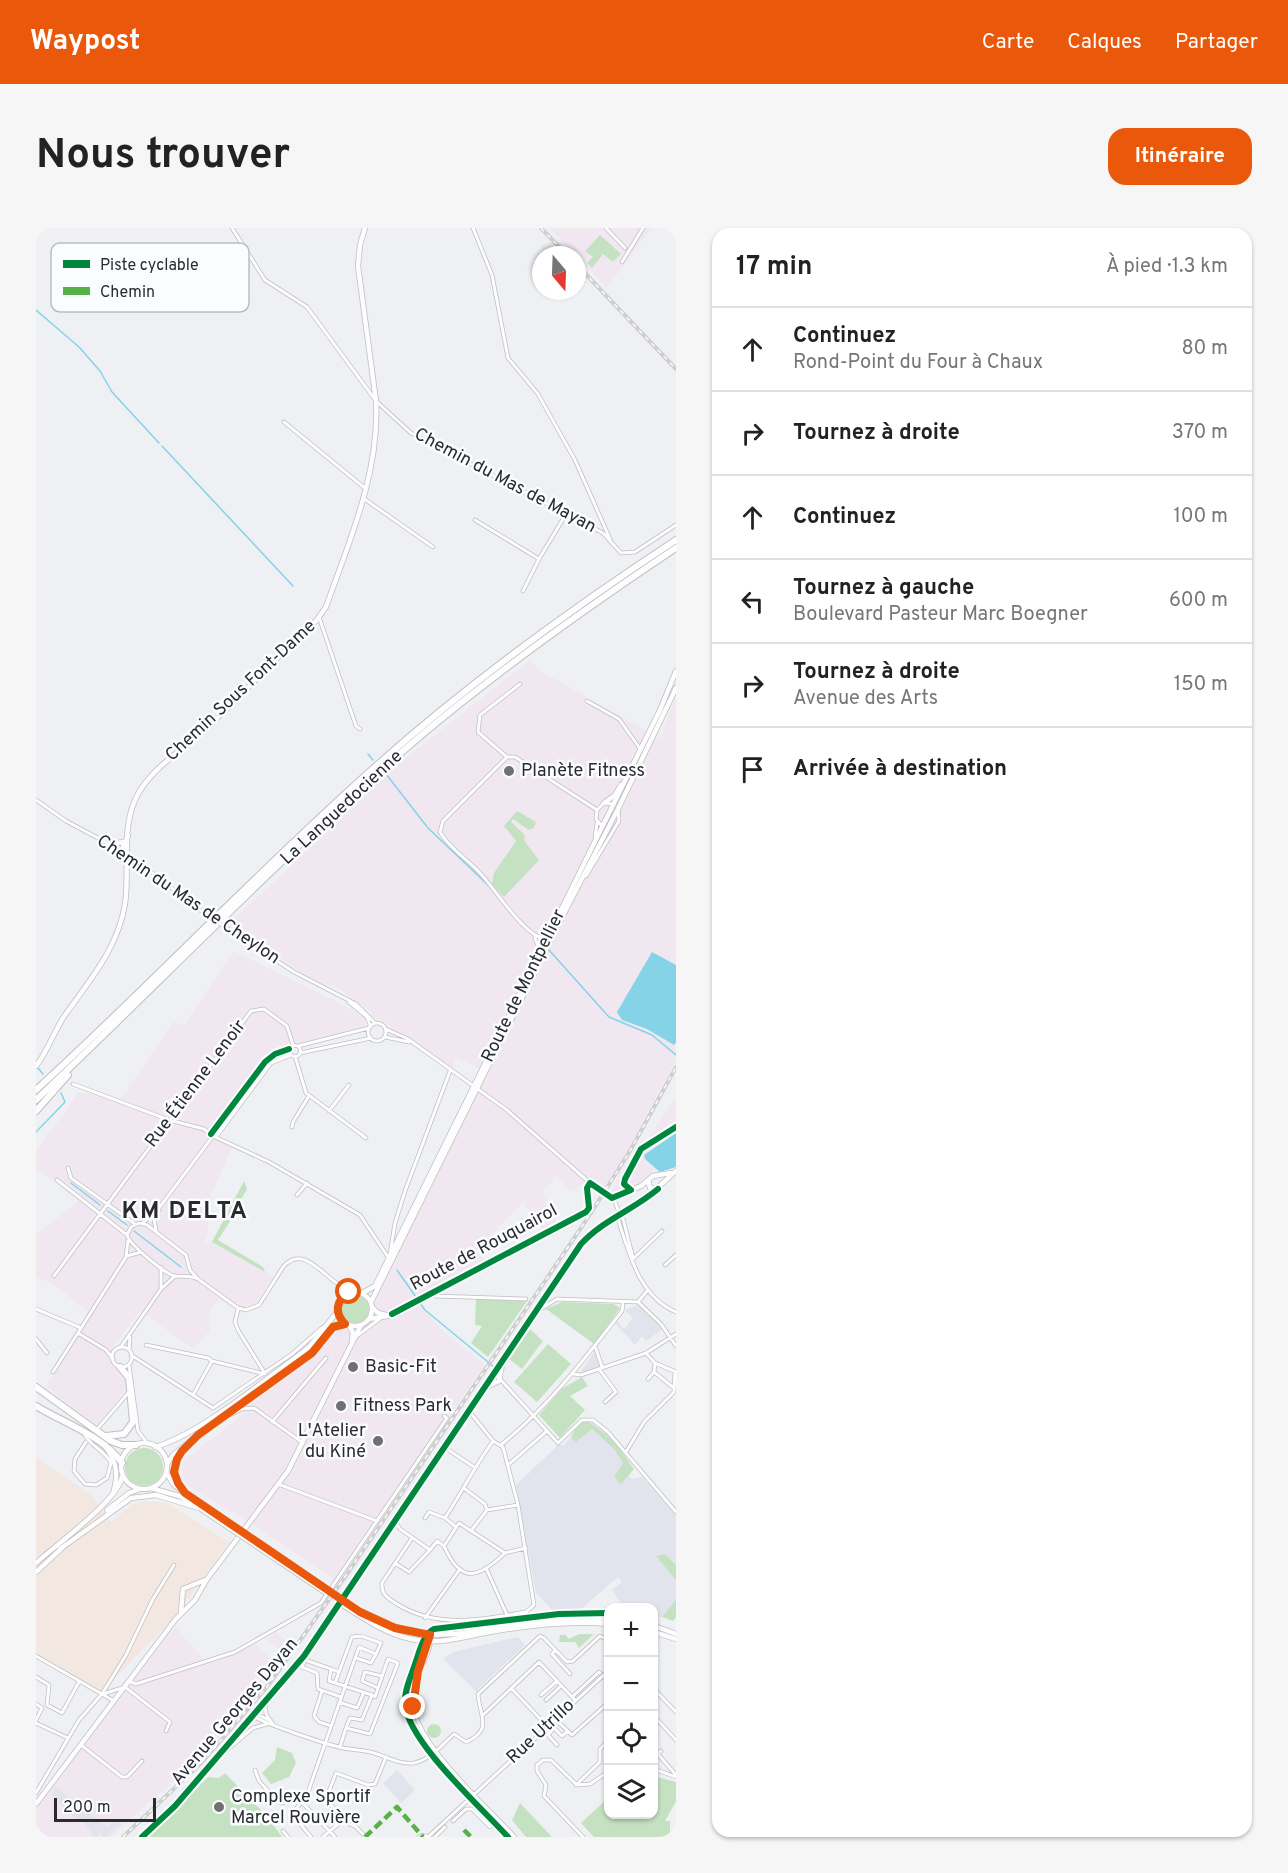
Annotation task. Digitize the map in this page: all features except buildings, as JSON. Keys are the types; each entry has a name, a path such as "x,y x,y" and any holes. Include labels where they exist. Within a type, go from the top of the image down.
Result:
{"highway":[{"name":"La Languedocienne","path":"36,1090 274,860 420,728 534,638 676,540"},
{"name":"La Languedocienne","path":"36,1100 341,806 424,733 540,642 676,548"},
{"path":"36,1111 94,1045"},
{"path":"101,1435 119,1436 131,1427 132,1389 129,1378 120,1367"},
{"path":"36,1387 116,1444 136,1445"},
{"path":"36,1406 83,1432 105,1447 122,1464"}],"main road":[{"name":"Chemin Sous Font-Dame","path":"36,1066 64,1016 101,967 115,939 125,907 129,877 128,836 132,809 146,783 163,764 208,727 326,608 366,489 376,401 358,266 360,245 365,228"},
{"name":"Route de Montpellier","path":"616,807 676,671"},
{"name":"Route de Montpellier","path":"362,1293 375,1286 578,888 676,688"},
{"path":"604,803 615,795 636,760"},
{"name":"Route de Montpellier","path":"372,1304 540,951 593,847 606,827"},
{"name":"Chemin Sous Font-Dame","path":"121,851 128,836"},
{"path":"109,844 124,842"},
{"path":"649,1196 649,1185 653,1176 676,1170"},
{"path":"496,1379 502,1362 594,1230 649,1196 676,1170"},
{"path":"658,1176 662,1182"},
{"path":"593,1186 609,1196 616,1197 641,1186 649,1185 658,1189"},
{"name":"Route de Rouquairol","path":"369,1319 392,1314 586,1212 589,1208 588,1197 593,1186"},
{"path":"155,1447 178,1437 232,1402 309,1347 338,1311 341,1298 355,1291 362,1293 378,1313 392,1314"},
{"path":"36,1804 181,1613 191,1603 278,1484 303,1443 361,1325 369,1319 372,1304"},
{"path":"338,1311 353,1333 350,1346"},
{"path":"151,1488 163,1479 167,1464 173,1455 312,1353 333,1327 347,1324 361,1325"},
{"name":"Avenue Georges Dayan","path":"142,1837 175,1806 222,1754 304,1656 483,1390 496,1379"},
{"path":"185,1493 175,1478 175,1464 182,1451 198,1435"},
{"path":"36,1563 113,1496 120,1486 123,1474 122,1464 127,1451 136,1445 148,1444 161,1451 167,1464"},
{"path":"105,1447 116,1467 117,1481 113,1496"},
{"path":"166,1472 169,1481 231,1527 342,1603 393,1634 429,1642 558,1624 604,1622"},
{"path":"123,1474 129,1483 140,1489"},
{"path":"36,1572 60,1549 124,1497 140,1489 151,1488 179,1496 231,1527"},
{"path":"60,1549 131,1498 156,1495 199,1508"},
{"path":"181,1613 183,1589 207,1579"},
{"path":"192,1587 197,1594"},
{"path":"182,1600 191,1603"},
{"path":"342,1603 387,1625 430,1635 456,1634 554,1620 604,1622"},
{"path":"658,1627 676,1634"},
{"path":"658,1633 676,1639"}],"street":[{"name":"Chemin du Mas de Mayan","path":"232,228 242,243"},
{"path":"473,228 492,275 508,358 538,394 585,480 611,541"},
{"path":"606,228 626,248"},
{"path":"622,262 643,228"},
{"name":"Chemin du Mas de Mayan","path":"249,255 265,280 307,307 376,401 411,434 603,533 619,552 628,554 676,525"},
{"path":"284,422 366,489"},
{"path":"363,498 433,547"},
{"path":"523,591 566,514"},
{"path":"475,520 539,559"},
{"path":"319,617 337,677 360,729"},
{"path":"520,684 482,713 477,720 478,733 507,757 516,757 597,810"},
{"path":"587,701 619,719 641,750"},
{"path":"507,757 443,820 440,832 533,933 540,951"},
{"name":"Chemin du Mas de Cheylon","path":"36,800 66,821 128,854 204,913 294,972 360,1006 375,1023"},
{"path":"578,888 620,818 616,807 604,803 597,810 593,847"},
{"path":"597,821 606,827 615,825"},
{"path":"533,933 546,940"},
{"name":"Chemin du Mas de Cheylon","path":"343,997 362,1011 369,1027"},
{"name":"Rue Étienne Lenoir","path":"54,1276 254,1009 264,1009 287,1026 296,1046"},
{"path":"214,1135 265,1062 275,1054 381,1023 386,1029 402,1035 530,1129 593,1186"},
{"path":"369,1027 371,1038"},
{"path":"68,1168 73,1179 107,1204 135,1224 143,1223 159,1208 271,1063 300,1053 371,1038 380,1040 385,1036 386,1029"},
{"path":"385,1036 411,1042"},
{"path":"296,1046 300,1053"},
{"path":"289,1049 303,1088 309,1096 366,1138"},
{"path":"389,1259 390,1244 405,1191 450,1071"},
{"path":"73,1084 169,1120 195,1125 307,1183 360,1215 389,1259"},
{"path":"329,1111 349,1085"},
{"path":"292,1127 292,1122 309,1096"},
{"path":"63,1184 73,1179"},
{"path":"57,1180 101,1213 161,1268 175,1276"},
{"path":"297,1195 307,1183"},
{"path":"615,1202 633,1260 648,1291 661,1305 676,1312"},
{"path":"157,1233 154,1219 159,1208"},
{"path":"143,1223 186,1255 189,1266 198,1280"},
{"path":"53,1372 126,1257 128,1238 135,1224"},
{"path":"633,1260 662,1231"},
{"path":"126,1257 142,1252"},
{"path":"665,1265 676,1255"},
{"path":"182,1274 198,1280 238,1308 246,1310 259,1305 282,1267 293,1259 308,1261 340,1285 355,1291"},
{"path":"113,1359 116,1351 131,1335 161,1289 189,1266"},
{"path":"161,1268 161,1289"},
{"path":"340,1285 341,1298"},
{"path":"546,1296 555,1300 623,1304 638,1302 648,1291"},
{"path":"431,1293 435,1296 526,1299"},
{"path":"534,1314 555,1300"},
{"path":"638,1302 661,1324 676,1346"},
{"path":"502,1444 534,1417 572,1374 621,1311 623,1304"},
{"path":"36,1308 81,1328"},
{"path":"238,1308 235,1323 265,1374"},
{"path":"356,1337 382,1317"},
{"path":"131,1355 213,1408 265,1374 327,1325"},
{"path":"78,1333 106,1350 120,1367 140,1361"},
{"path":"572,1374 580,1375 646,1353 676,1334"},
{"path":"131,1335 129,1350 138,1431 148,1444"},
{"path":"36,1339 47,1353"},
{"path":"146,1345 208,1358 212,1361 265,1374"},
{"path":"595,1346 601,1369 616,1392 605,1402"},
{"path":"120,1348 129,1350"},
{"path":"106,1350 116,1351"},
{"path":"626,1452 644,1422 675,1391 675,1373 656,1364 646,1353"},
{"path":"272,1422 327,1358"},
{"path":"193,1396 212,1361"},
{"path":"648,1379 654,1372 656,1364"},
{"path":"654,1372 675,1391"},
{"path":"496,1379 505,1385 558,1443 582,1420 588,1419 609,1432 676,1512"},
{"path":"99,1427 132,1389"},
{"path":"225,1417 242,1409 254,1408 303,1443"},
{"path":"469,1411 492,1441 502,1444"},
{"path":"129,1681 136,1684 235,1652 321,1604 447,1418 444,1416"},
{"path":"508,1465 547,1431"},
{"path":"83,1432 86,1439 106,1454 111,1463 107,1479 96,1485 85,1484 74,1471 75,1459 86,1442"},
{"path":"445,1518 464,1489 474,1467 492,1441"},
{"path":"412,1538 382,1583 383,1594 406,1610 425,1618 450,1622 530,1610 536,1599 518,1505 502,1444"},
{"path":"444,1448 474,1467"},
{"path":"278,1484 377,1521"},
{"path":"464,1489 485,1504 487,1510"},
{"path":"471,1531 487,1510 518,1505"},
{"path":"425,1518 429,1512 433,1512 456,1527"},
{"path":"394,1520 400,1529 430,1550"},
{"path":"444,1546 459,1524 505,1553"},
{"path":"395,1563 409,1572 437,1541 444,1546 453,1563 460,1569 475,1575 487,1570 505,1553 526,1548"},
{"path":"36,1793 79,1720 102,1694 174,1565"},
{"path":"425,1618 460,1569"},
{"path":"487,1570 507,1615"},
{"path":"430,1635 418,1671 412,1703 418,1726 436,1751 515,1837"},
{"path":"335,1683 352,1637 360,1636 381,1643 371,1663 356,1658"},
{"path":"254,1714 340,1747 386,1757 402,1763 414,1763 436,1751 454,1734 462,1742 470,1741 483,1728 483,1715 478,1694 532,1643 543,1636 569,1662 600,1636 604,1638"},
{"path":"311,1837 292,1815 303,1802 359,1647 376,1654"},
{"path":"555,1650 552,1654 570,1674"},
{"path":"36,1656 79,1682 102,1694 116,1698"},
{"path":"340,1747 346,1728 350,1718 362,1720 378,1688 388,1659 398,1663 370,1734 346,1728"},
{"path":"339,1671 305,1660 302,1666 317,1673 316,1684 322,1690 341,1696"},
{"path":"483,1715 538,1662 573,1698 600,1673"},
{"path":"331,1669 328,1679 335,1683 384,1699"},
{"path":"378,1688 362,1681 365,1672 382,1676"},
{"name":"Rue Utrillo","path":"428,1837 555,1719 573,1698 604,1675"},
{"path":"36,1677 49,1685 47,1705"},
{"path":"541,1695 557,1681"},
{"path":"68,1738 36,1721 42,1707 47,1705 62,1713 79,1682"},
{"path":"546,1700 561,1686"},
{"path":"102,1694 125,1687 170,1722 166,1731"},
{"path":"511,1688 547,1726"},
{"path":"322,1690 314,1716 319,1722 330,1726"},
{"path":"110,1691 116,1698"},
{"path":"339,1702 357,1708 364,1692"},
{"path":"658,1693 676,1712"},
{"path":"265,1702 272,1722"},
{"path":"36,1704 42,1707"},
{"path":"555,1719 572,1735 604,1707"},
{"path":"254,1714 267,1724"},
{"path":"658,1720 676,1740"},
{"path":"222,1754 254,1728 272,1722"},
{"path":"557,1745 548,1735 554,1728 562,1736 568,1731"},
{"path":"81,1745 122,1777 128,1777 142,1761"},
{"path":"576,1785 600,1762 600,1749 604,1745"},
{"path":"658,1753 676,1776"},
{"path":"366,1837 343,1820 326,1799 336,1773 374,1785 386,1757"},
{"path":"583,1837 544,1796 546,1785 537,1771 537,1765 543,1760 550,1760 576,1785 590,1784 604,1775"},
{"path":"658,1769 676,1776"},
{"path":"255,1770 259,1781 278,1802 283,1803 293,1796 303,1802 335,1837"},
{"path":"453,1821 466,1809 472,1809 490,1827"},
{"path":"322,1837 343,1820"},
{"path":"435,1837 445,1827"},
{"path":"283,1831 288,1837"},
{"path":"419,1837 423,1835 428,1837"}],"shaded area":[{"path":"550,228 651,228 607,288 586,266 586,246 567,246"},
{"path":"530,660 541,671 660,739 676,696 676,1061 619,1166 602,1190 588,1180 570,1192 557,1176 542,1192 547,1201 544,1204 557,1223 543,1230 523,1202 476,1251 486,1262 414,1299 442,1330 485,1365 338,1582 254,1525 188,1486 183,1478 182,1466 187,1458 248,1411 250,1405 317,1355 336,1330 368,1326 375,1314 375,1299 548,952 543,938 480,1069 456,1057 452,1070 402,1034 393,1031 387,1022 374,1018 371,1012 335,986 323,984 303,974 229,924 401,762"},
{"path":"233,951 338,1002 365,1018 365,1027 285,1046 267,1053 209,1132 232,1147 209,1199 208,1233 203,1247 212,1242 273,1277 254,1306 236,1311 219,1299 209,1312 210,1330 194,1349 140,1311 112,1348 128,1386 97,1425 46,1387 82,1330 87,1311 52,1283 36,1277 36,1235 79,1201 36,1168 36,1152 79,1092 120,1100 173,1022 184,1025"},
{"path":"676,1098 676,1163 616,1196 609,1194"},
{"path":"637,1305 663,1329 646,1341 642,1336 635,1345 615,1323 617,1321 624,1329 633,1318 625,1310"},
{"path":"595,1351 601,1366 582,1373 581,1371"},
{"path":"583,1422 593,1423 606,1433 634,1469 629,1476 632,1479 642,1477 676,1515 676,1601 662,1617 658,1616 658,1603 621,1603 612,1590 622,1582 618,1577 580,1610 554,1612 536,1593 516,1485 558,1445 564,1445"},
{"path":"36,1458 91,1495 111,1522 133,1504 145,1501 166,1503 229,1542 177,1615 102,1691 36,1653"},
{"path":"175,1627 204,1660 216,1662 255,1644 270,1658 279,1649 267,1639 277,1632 291,1646 251,1699 203,1755 110,1837 36,1837 36,1806"},
{"path":"518,1637 525,1645 476,1691 443,1659 453,1652"},
{"path":"397,1770 415,1790 401,1803 383,1783"},
{"path":"56,1787 107,1827 116,1820 121,1825 106,1837 98,1831 98,1837 94,1837 84,1822 72,1815 51,1794"}],"green space":[{"path":"600,235 621,254 613,262 603,254 592,268 587,263 593,257 586,250"},
{"path":"517,811 536,822 534,828 529,830 513,819 511,822 524,834 525,842 539,860 504,897 492,884 494,873 516,841 504,826"},
{"path":"244,1181 247,1189 239,1203 237,1202 234,1206 238,1209 218,1240 263,1267 265,1272 212,1242"},
{"path":"355,1295 365,1299 369,1309 365,1319 355,1323 345,1319 341,1309 345,1299"},
{"path":"476,1299 527,1301 488,1357 471,1343 482,1326 475,1325"},
{"path":"562,1302 614,1304 620,1308 594,1344 546,1309"},
{"path":"530,1329 543,1341 522,1369 509,1359"},
{"path":"548,1344 571,1364 537,1402 514,1382"},
{"path":"582,1377 588,1386 570,1396 585,1410 560,1438 539,1415 563,1388"},
{"path":"588,1421 614,1441 634,1469 621,1484 614,1477 623,1463 614,1449 592,1429 576,1442 571,1437 579,1425"},
{"path":"144,1448 158,1453 163,1467 158,1481 144,1486 130,1481 125,1467 130,1453"},
{"path":"665,1554 676,1565 676,1580 656,1556"},
{"path":"676,1600 676,1617 673,1621 662,1617"},
{"path":"580,1634 594,1634 579,1648 575,1642 559,1642 560,1635 566,1635 568,1639"},
{"path":"434,1724 439,1726 441,1731 439,1736 434,1738 429,1736 427,1731 429,1726"},
{"path":"277,1747 292,1753 296,1763 289,1777 271,1784 262,1773 275,1760"},
{"name":"Complexe Sportif Marcel Rouvière","path":"225,1773 266,1815 282,1837 148,1837 208,1777 219,1778"},
{"path":"658,1777 676,1782 676,1801 665,1821 670,1821 670,1837 594,1837 581,1823 604,1802 604,1819 658,1819"},
{"path":"520,1803 552,1837 526,1837 512,1820"}],"water":[{"path":"652,952 676,965 676,1042 674,1045 647,1029 622,1020 617,1012"},
{"path":"676,1133 676,1167 660,1172 645,1159 644,1155"}],"waterway":[{"path":"36,310 79,347 100,371 112,392 159,443"},
{"path":"162,446 293,586"},
{"path":"368,754 373,760"},
{"path":"386,774 428,828 488,885"},
{"path":"549,950 609,1017 652,1035 676,1055"},
{"path":"38,1068 43,1074"},
{"path":"36,1132 65,1102 61,1093"},
{"path":"71,1183 100,1205"},
{"path":"108,1211 127,1225"},
{"path":"134,1231 181,1267"},
{"path":"397,1270 425,1310 494,1367"}],"railway":[{"path":"541,228 558,246"},
{"path":"586,274 676,369"},
{"path":"123,1837 203,1761 267,1687 347,1574 591,1213 630,1151 676,1067"}],"marked path":[{"path":"365,1837 397,1807 423,1837"},
{"path":"464,1830 471,1837"}],"cycle path":[{"path":"211,1134 265,1062 275,1054 289,1049"},
{"path":"392,1314 586,1212 589,1208 587,1188 590,1183 612,1198 631,1190 624,1184 625,1179 641,1149 676,1127"},
{"path":"142,1837 175,1806 304,1656 581,1244 599,1228 658,1189"},
{"path":"508,1837 432,1755 409,1719 405,1704 406,1694 422,1644 430,1631 434,1629 559,1614 604,1613"}],"place":[{"name":"Planète Fitness","path":"509,771"},
{"name":"Basic-Fit","path":"353,1367"},
{"name":"Fitness Park","path":"341,1406"},
{"name":"L'Atelier du Kiné","path":"378,1441"},
{"name":"Complexe Sportif Marcel Rouvière","path":"219,1807"}],"district":[{"name":"KM DELTA","path":"185,1212"}],"route":[{"path":"349,1292 341,1298 338,1305 339,1316 345,1324 333,1327 312,1353 198,1435 194,1442 182,1451 175,1464 174,1472 175,1478 185,1493 360,1612 395,1628 430,1635 418,1671 413,1707"}]}
